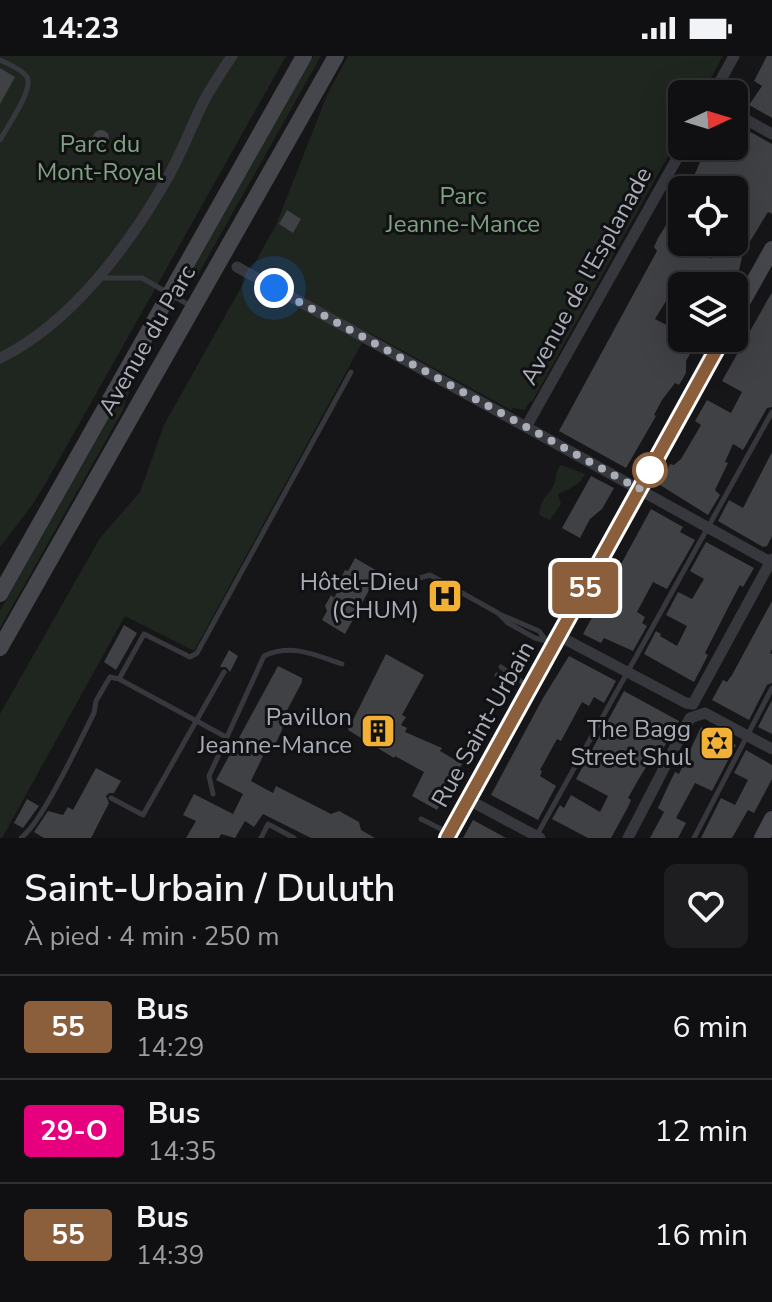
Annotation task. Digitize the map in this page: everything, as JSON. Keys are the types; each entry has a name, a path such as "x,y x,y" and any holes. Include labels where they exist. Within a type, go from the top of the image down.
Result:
{"main road":[{"name":"Avenue du Parc","path":"0,594 304,56"},
{"name":"Avenue du Parc","path":"0,648 336,56"},
{"path":"748,292 772,249"},
{"name":"Rue Saint-Urbain","path":"448,836 469,800 523,684 553,640 715,352"},
{"path":"0,574 18,561"},
{"path":"762,838 772,821"}],"street":[{"path":"0,358 51,324 98,278 142,219 169,175 204,101 232,56"},
{"path":"721,80 734,56"},
{"path":"748,121 772,134"},
{"name":"Avenue de l'Esplanade","path":"526,427 676,160"},
{"path":"237,267 771,561 628,838"},
{"path":"553,640 626,672 772,749"},
{"path":"469,800 538,837"}],"lane":[{"path":"0,60 25,73 29,81 28,90 0,140"},
{"path":"98,278 142,278 193,307"},
{"path":"119,679 144,634 190,657 197,653 351,372"},
{"path":"538,837 626,672 772,412"},
{"path":"416,579 430,575 498,613 508,623 535,638 553,640"},
{"path":"213,794 209,776 264,656 285,649 301,650 342,664"},
{"path":"501,667 523,684"},
{"path":"111,798 143,815 224,672"},
{"path":"497,675 523,684"},
{"path":"21,838 29,832 51,794 110,677 226,737"},
{"path":"694,838 772,688"},
{"path":"421,819 448,836"},
{"path":"261,838 268,824 294,838"}],"green space":[{"name":"Parc du Mont-Royal","path":"0,56 286,56 47,481 0,547"},
{"path":"313,56 321,56 195,280 189,276"},
{"name":"Parc Jeanne-Mance","path":"348,56 723,56 710,80 668,80 668,156 525,410 511,410 368,332 194,651 125,616 0,838 0,714 100,538 140,492 164,425 276,225 327,95"},
{"path":"129,382 132,384 122,412 0,628 0,611"},
{"path":"561,465 585,474 577,484 558,494 561,504 550,520 539,515 540,509"}],"building":[{"path":"767,56 772,56 772,118 749,105 762,86 754,81"},
{"path":"0,68 15,77 0,104"},
{"path":"98,130 104,130 109,138 107,144 98,146 93,141 93,135"},
{"path":"748,131 772,144 772,214 768,212 748,245 748,176 694,176 701,160 748,160"},
{"path":"287,210 301,219 293,233 279,224"},
{"path":"668,222 668,256 706,256 711,259 713,256 742,256 739,272 668,272 668,302 655,319 668,326 668,352 691,352 686,361 686,373 679,385 675,383 662,400 626,468 559,431 657,251 654,247"},
{"path":"772,292 772,407 767,408 743,450 733,444 715,490 720,495 708,515 660,485 670,464 674,465 681,459 701,425 695,421 707,400 731,413 742,392 722,381 738,352 748,352 748,335"},
{"path":"772,452 772,536 767,546 763,547 718,521 729,500 743,508"},
{"path":"591,476 614,488 602,509 590,519 580,538 562,528"},
{"path":"651,509 683,527 680,532 695,540 667,589 653,582 637,612 645,617 642,623 647,626 633,651 604,638 601,643 583,634"},
{"path":"706,542 754,568 732,600 694,682 644,654 656,631 677,646 687,626 666,615 678,592 692,599 704,579 690,571"},
{"path":"355,558 379,572 345,634 322,620 327,611 325,606 331,595 334,598 343,582 340,580 345,570 348,571"},
{"path":"772,601 772,683 767,685 749,720 712,700 723,680 727,682 732,675"},
{"path":"124,625 137,633 116,670 104,662"},
{"path":"229,650 238,656 230,672 226,667 220,667"},
{"name":"Pavillon Jeanne-Mance","path":"386,654 424,675 402,715 406,717 401,725 407,728 405,732 442,748 440,751 462,764 437,810 412,796 424,772 348,730"},
{"path":"569,656 616,681 604,703 594,697 589,706 582,702 561,741 557,739 540,770 540,776 556,786 538,820 491,795"},
{"path":"278,666 302,678 302,682 284,716 274,747 264,754 251,781 273,793 276,786 331,814 339,811 359,822 361,830 375,838 311,838 263,814 254,827 245,821 235,838 221,834 219,838 186,838 196,821 183,815 194,794 233,814 243,794 216,780"},
{"path":"624,691 679,721 656,761 651,759 637,782 611,838 588,838 552,819 560,805 564,808 571,795 600,812 608,796 576,779"},
{"path":"772,700 772,734 758,727"},
{"path":"701,727 736,745 712,791 695,783 676,818 686,823 678,838 650,838 664,812 658,808 669,784 675,772 679,774"},
{"path":"746,750 772,765 772,779 754,813 748,810 732,838 701,838 721,798 735,805 748,780 734,773"},
{"path":"96,768 121,781 114,793 106,796 109,803 91,838 44,838 34,832 48,811 63,815 68,807 73,810"},
{"path":"27,799 39,806 23,828 14,823"},
{"path":"473,820 506,838 463,838"}],"bus line":[{"name":"55","path":"447,838 715,352"}],"place":[{"name":"Hôtel-Dieu (CHUM)","path":"445,596"},
{"name":"Pavillon Jeanne-Mance","path":"378,731"},
{"name":"The Bagg Street Shul","path":"717,743"}],"route":[{"path":"274,288 639,489 650,470"}]}
